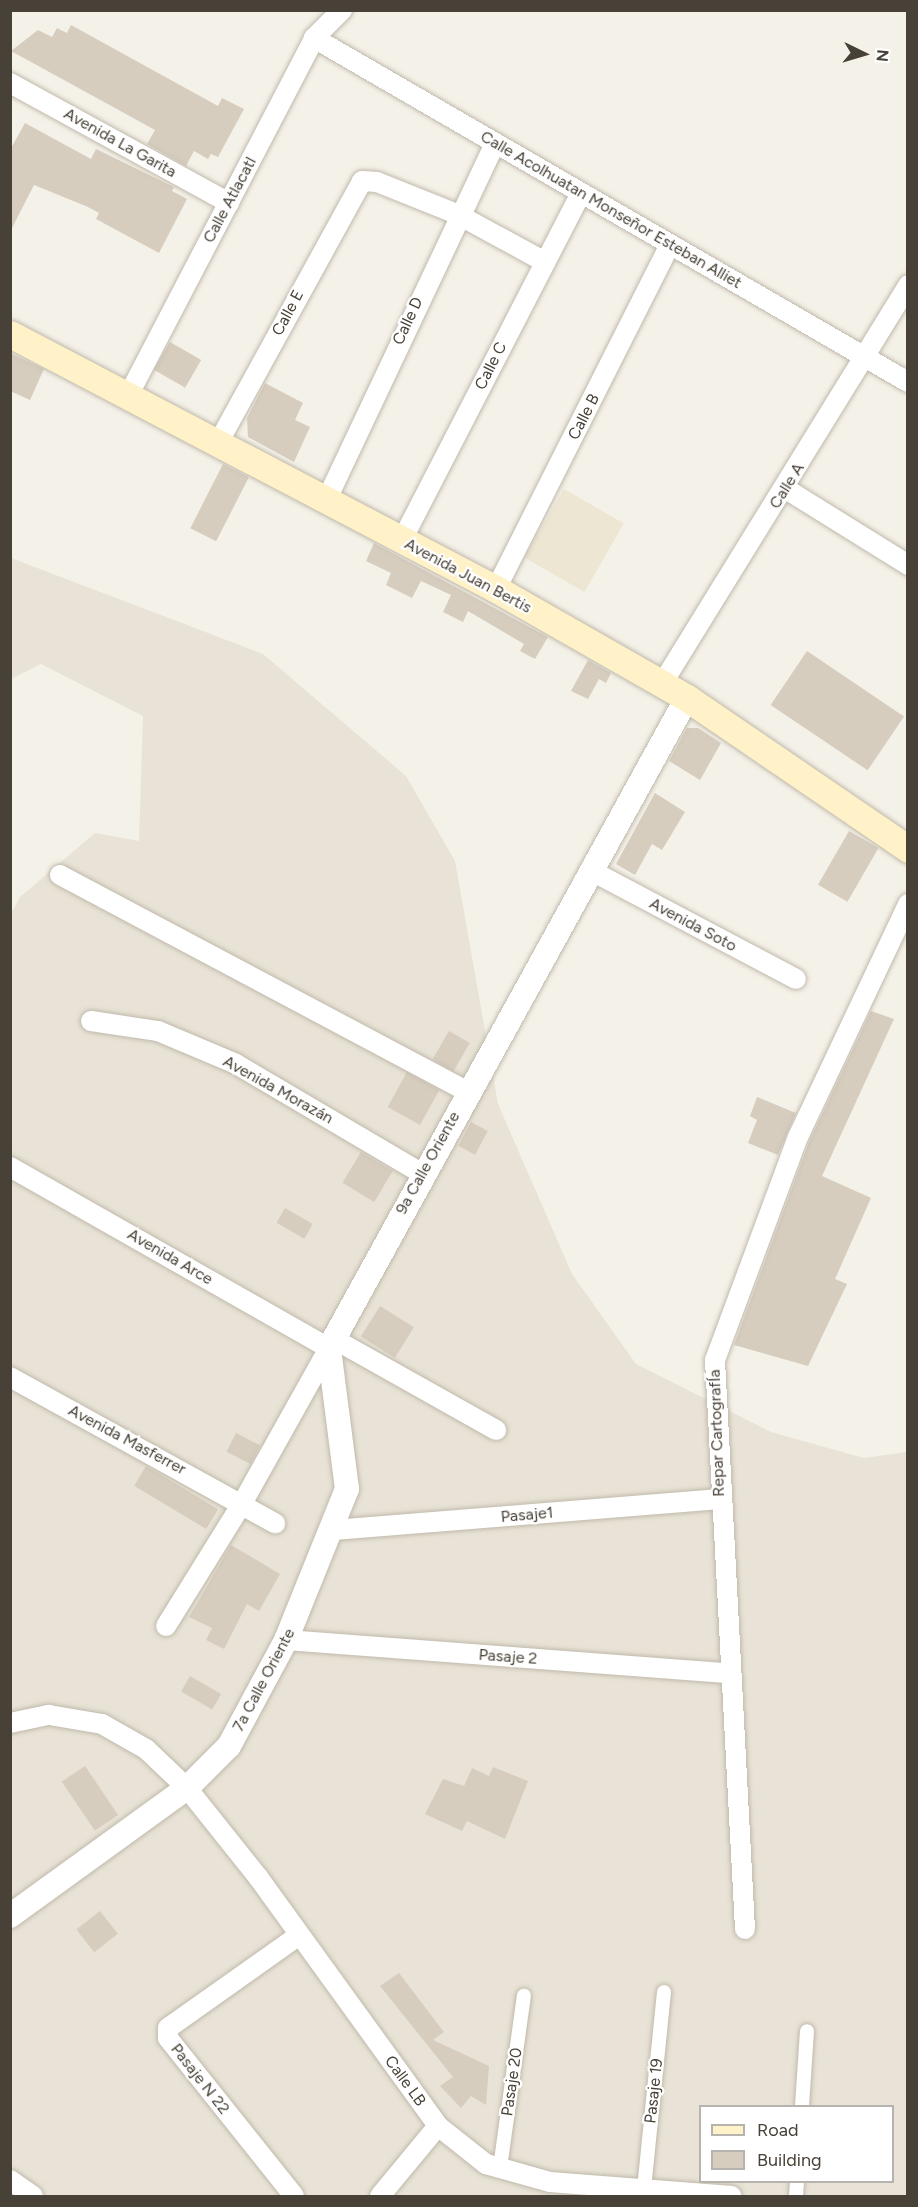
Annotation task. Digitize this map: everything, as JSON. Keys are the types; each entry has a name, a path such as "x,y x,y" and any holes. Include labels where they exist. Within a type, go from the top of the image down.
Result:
{"main road":[{"name":"Avenida Juan Bertis","path":"10,334 218,446 496,589 687,698 908,849"}],"street":[{"name":"Calle Atlacatl","path":"128,396 314,38 342,10"},
{"name":"Calle Acolhuatan Monseñor Esteban Alliet","path":"314,38 908,382"},
{"name":"Avenida La Garita","path":"10,83 229,203"},
{"name":"Calle D","path":"326,501 457,214 495,143"},
{"name":"Calle E","path":"218,446 362,181 377,182 457,214"},
{"name":"Calle C","path":"402,540 581,193"},
{"path":"457,214 545,262"},
{"name":"Calle B","path":"496,589 670,244"},
{"name":"Calle A","path":"662,684 786,489 908,285"},
{"path":"786,489 908,565"},
{"name":"9a Calle Oriente","path":"166,1626 243,1502 332,1343 421,1173 687,698"},
{"name":"Avenida Soto","path":"591,870 796,979"},
{"path":"60,875 467,1091"},
{"name":"Repar CartografÍa","path":"745,1929 714,1360 798,1137 908,904"},
{"name":"Avenida Morazán","path":"91,1020 158,1031 236,1064 421,1173"},
{"name":"Avenida Arce","path":"10,1167 496,1430"},
{"name":"7a Calle Oriente","path":"10,1916 187,1788 229,1746 286,1640 334,1530 347,1489 332,1343"},
{"name":"Avenida Masferrer","path":"10,1377 243,1502 276,1523"},
{"name":"Pasaje1","path":"334,1530 720,1499"},
{"name":"Pasaje 2","path":"286,1640 730,1673"},
{"name":"Calle LB","path":"10,1723 49,1714 102,1724 146,1749 187,1788 438,2126 486,2164 550,2182 620,2192 644,2189 731,2196"},
{"name":"Pasaje N 22","path":"294,2196 168,2038 168,2028 298,1936"},
{"name":"Pasaje 19","path":"644,2189 664,1992"},
{"name":"Pasaje 20","path":"500,2168 524,1996"},
{"path":"802,2105 807,2031"},
{"path":"380,2196 438,2126"},
{"path":"10,2180 33,2196"}],"shaded area":[{"path":"564,489 624,524 584,592 524,557"},
{"path":"11,558 263,654 406,776 455,861 498,1104 572,1274 636,1364 771,1432 864,1458 907,1452 907,2196 11,2196 10,916 20,897 95,833 139,841 143,716 41,664 11,679"}],"building":[{"path":"71,25 218,106 222,98 244,109 218,157 211,154 208,159 194,151 186,166 147,144 155,130 11,51 38,30 52,37 57,28 67,33"},
{"path":"25,123 91,159 96,149 174,187 172,191 187,199 159,253 96,219 99,213 88,207 34,185 10,232 10,150"},
{"path":"170,342 201,360 185,388 154,370"},
{"path":"10,353 44,369 30,400 10,391"},
{"path":"265,383 303,403 295,420 310,427 294,462 248,437 247,418"},
{"path":"223,464 249,477 216,541 190,528"},
{"path":"374,543 548,637 535,659 520,651 524,644 468,611 463,622 443,612 451,595 421,581 412,598 386,585 391,573 366,561"},
{"path":"807,651 904,716 868,770 771,705"},
{"path":"588,660 611,673 606,683 599,679 588,699 571,691"},
{"path":"687,728 698,728 721,743 700,780 669,761"},
{"path":"655,793 685,812 662,850 652,844 635,875 616,864"},
{"path":"849,831 878,848 847,902 818,885"},
{"path":"871,1011 894,1019 822,1176 871,1198 835,1279 847,1284 808,1366 734,1345 809,1142"},
{"path":"449,1031 470,1043 453,1072 432,1060"},
{"path":"407,1072 439,1090 420,1125 388,1107"},
{"path":"757,1097 796,1113 778,1155 748,1143 757,1120 750,1116"},
{"path":"471,1122 488,1131 475,1155 458,1146"},
{"path":"361,1152 393,1171 374,1202 342,1183"},
{"path":"285,1208 313,1224 304,1239 276,1223"},
{"path":"380,1306 414,1327 395,1358 361,1337"},
{"path":"236,1433 260,1445 251,1464 226,1452"},
{"path":"146,1466 218,1509 206,1529 134,1486"},
{"path":"231,1545 280,1574 259,1611 247,1604 224,1649 206,1640 212,1628 189,1617"},
{"path":"190,1676 221,1694 212,1710 181,1692"},
{"path":"85,1766 118,1815 95,1831 62,1782"},
{"path":"493,1767 528,1781 505,1839 467,1821 462,1831 425,1814 443,1779 464,1786 472,1768 489,1776"},
{"path":"100,1911 118,1934 94,1952 76,1929"},
{"path":"399,1973 444,2032 433,2040 489,2066 486,2105 471,2096 461,2108 440,2086 453,2077 380,1986"}]}
